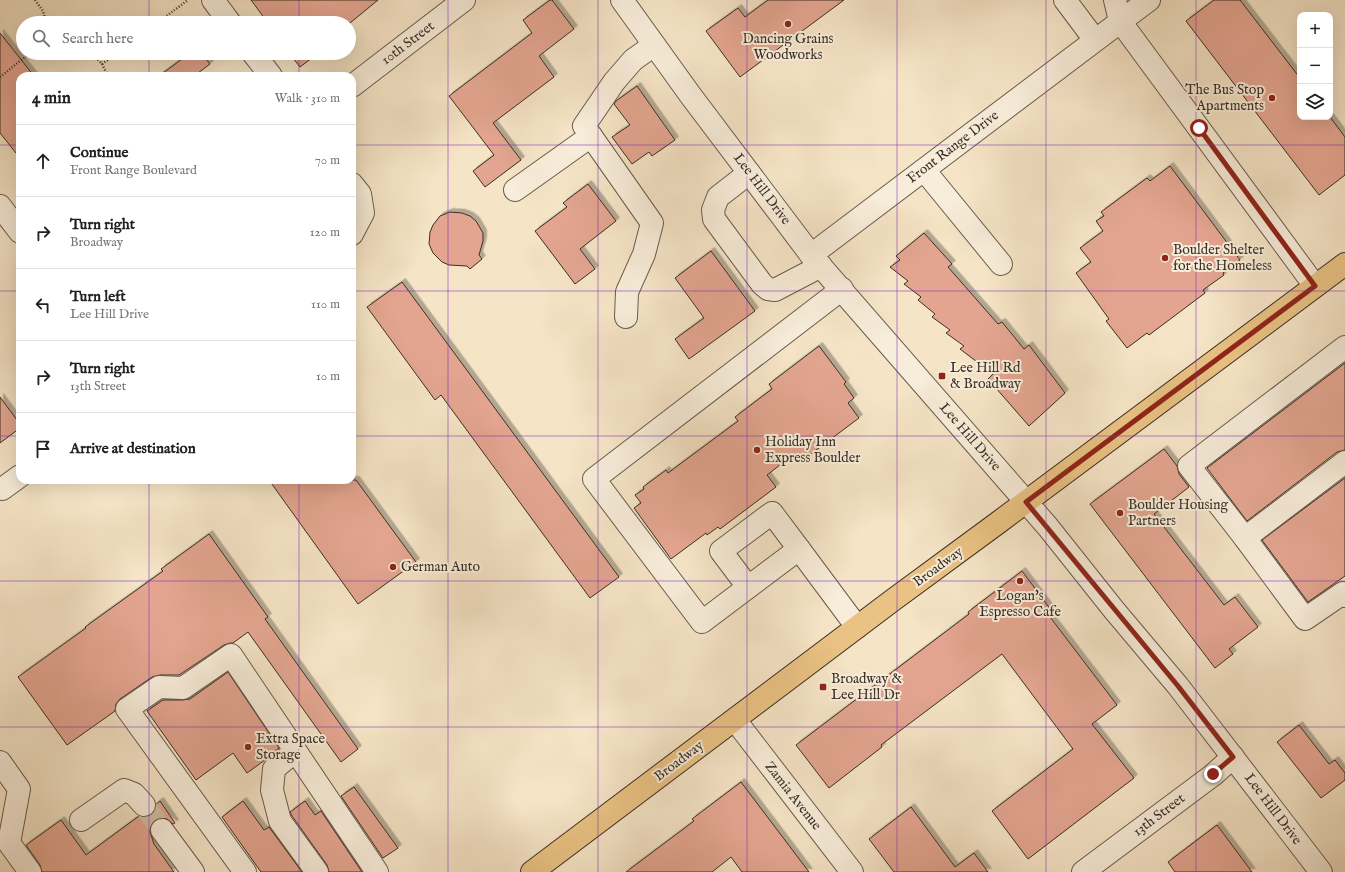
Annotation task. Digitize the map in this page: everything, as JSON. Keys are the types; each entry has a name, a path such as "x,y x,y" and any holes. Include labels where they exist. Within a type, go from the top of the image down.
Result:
{"main road":[{"name":"Broadway","path":"532,872 857,627 1345,264"}],"street":[{"path":"212,0 225,16"},
{"name":"10th Street","path":"356,83 464,0"},
{"name":"Lee Hill Drive","path":"622,0 654,45 816,260 1026,502 1178,686 1321,872"},
{"path":"1065,0 1095,40"},
{"path":"1115,0 1120,21 1315,286"},
{"name":"Front Range Drive","path":"749,172 718,197 713,210 714,219 762,284 768,289 775,290 816,260 924,170 1149,0"},
{"path":"626,317 627,292 644,254 652,223 584,126 614,82 632,60 654,45"},
{"path":"258,60 268,72"},
{"path":"515,190 590,136"},
{"path":"924,170 1001,264"},
{"path":"356,189 360,194 363,213 356,226"},
{"path":"0,206 16,227"},
{"path":"799,549 702,622 594,478 842,289"},
{"path":"1345,347 1189,466 1305,619 1343,593 1345,596"},
{"path":"1245,538 1345,462"},
{"path":"2,489 16,479"},
{"path":"748,587 721,551 772,513 857,627"},
{"path":"245,872 128,709 159,687 182,688 231,655 377,872"},
{"name":"Zamia Avenue","path":"735,720 852,872"},
{"path":"295,751 274,769 272,790 280,821 317,872"},
{"name":"13th Street","path":"1083,872 1213,774 1233,757"},
{"path":"0,762 19,789 9,843 30,872"},
{"path":"81,820 124,790 134,794 144,804"},
{"path":"162,830 193,872"}],"path":[{"path":"35,0 43,11 44,16"},
{"path":"166,16 188,0"},
{"path":"0,77 21,60"},
{"path":"98,60 106,72"},
{"path":"102,64 107,60"}],"building":[{"path":"251,0 378,0 356,18 356,16 263,16"},
{"path":"552,0 574,29 539,56 554,77 493,123 521,160 485,187 473,171 494,155 449,96 532,33 523,20"},
{"path":"768,0 844,0 740,77 706,31 738,8 745,17"},
{"name":"The Bus Stop Apartments","path":"1214,0 1240,0 1297,74 1297,120 1332,120 1345,137 1345,175 1319,195 1186,21"},
{"path":"0,33 16,53 16,60 21,60 31,72 16,72 16,153 0,133"},
{"path":"181,60 207,60 210,64 199,72 164,72"},
{"path":"294,60 309,60 300,67"},
{"path":"637,86 675,140 652,156 649,152 632,164 612,137 630,125 614,104"},
{"name":"Boulder Shelter for the Homeless","path":"1170,166 1240,260 1223,273 1224,275 1203,290 1205,293 1149,335 1147,333 1127,348 1106,321 1109,319 1076,273 1091,262 1080,248 1103,231 1096,221 1104,216 1101,212 1147,178 1150,181"},
{"path":"588,184 616,221 580,249 595,269 575,284 535,231 567,207 563,203"},
{"path":"450,212 462,213 470,216 476,221 483,233 483,241 479,255 482,259 470,269 467,266 449,265 442,262 433,253 429,244 430,232 433,225 440,216"},
{"path":"924,233 952,264 948,267 998,324 1002,322 1024,349 1029,345 1065,393 1029,426 988,379 993,374 960,349 964,346 946,333 950,330 932,317 935,314 918,300 921,297 904,284 908,281 890,267 900,260 896,256"},
{"path":"711,251 755,311 689,359 675,339 704,318 675,278"},
{"path":"402,282 619,577 590,598 441,395 435,400 367,307"},
{"name":"Holiday Inn Express Boulder","path":"819,346 846,382 844,384 854,398 848,403 859,418 799,463 793,455 767,475 776,487 720,529 718,527 707,535 706,533 671,559 634,508 641,503 635,495 644,489 643,487 666,470 668,473 738,421 735,417 772,389 769,384"},
{"path":"1345,363 1345,450 1337,452 1247,521 1207,468"},
{"path":"0,397 16,419 16,431 0,443"},
{"path":"1164,449 1177,466 1179,474 1189,487 1154,514 1224,605 1235,597 1258,627 1229,649 1233,654 1215,668 1090,504"},
{"path":"1345,478 1345,576 1308,602 1262,540"},
{"path":"356,480 416,562 358,604 272,484 356,484"},
{"path":"209,534 268,617 265,619 358,749 341,762 248,632 233,643 224,645 179,675 160,675 152,677 120,699 116,704 115,711 67,745 18,677 163,571 161,569"},
{"path":"1022,571 1054,614 1050,617 1117,705 1092,724 1134,778 1028,859 992,811 1073,749 1002,654 881,745 882,747 829,788 796,745 969,614 968,612"},
{"path":"228,672 279,748 247,773 233,753 196,780 147,711 163,700 190,699"},
{"path":"1299,725 1329,764 1335,760 1345,773 1345,780 1321,798 1277,742"},
{"path":"741,782 809,872 742,872 731,857 712,872 626,872 694,821 692,819"},
{"path":"354,787 398,848 383,858 341,796"},
{"path":"160,801 175,823 173,824 167,819 160,818 154,820 151,825 150,832 154,844 174,872 42,872 40,865 26,845 61,820 86,855 139,816 146,817 152,814 156,809 156,804"},
{"path":"243,801 264,830 269,827 302,872 261,872 222,817"},
{"path":"305,801 315,815 321,811 362,872 329,872 327,865 290,812"},
{"path":"911,807 955,867 974,853 988,872 894,872 869,839"},
{"path":"1217,825 1252,872 1175,872 1168,862"}],"tunnel":[{"path":"144,805 162,830"}],"place":[{"name":"Dancing Grains Woodworks","path":"788,24"},
{"name":"The Bus Stop Apartments","path":"1272,98"},
{"name":"Boulder Shelter for the Homeless","path":"1165,258"},
{"name":"Lee Hill Rd & Broadway","path":"942,376"},
{"name":"Holiday Inn Express Boulder","path":"757,450"},
{"name":"Boulder Housing Partners","path":"1120,513"},
{"name":"German Auto","path":"393,567"},
{"name":"Logan's Espresso Cafe","path":"1020,581"},
{"name":"Broadway & Lee Hill Dr","path":"823,687"},
{"name":"Extra Space Storage","path":"248,747"}],"route":[{"path":"1199,128 1315,286 1026,502 1178,686 1233,757 1213,774"}]}
